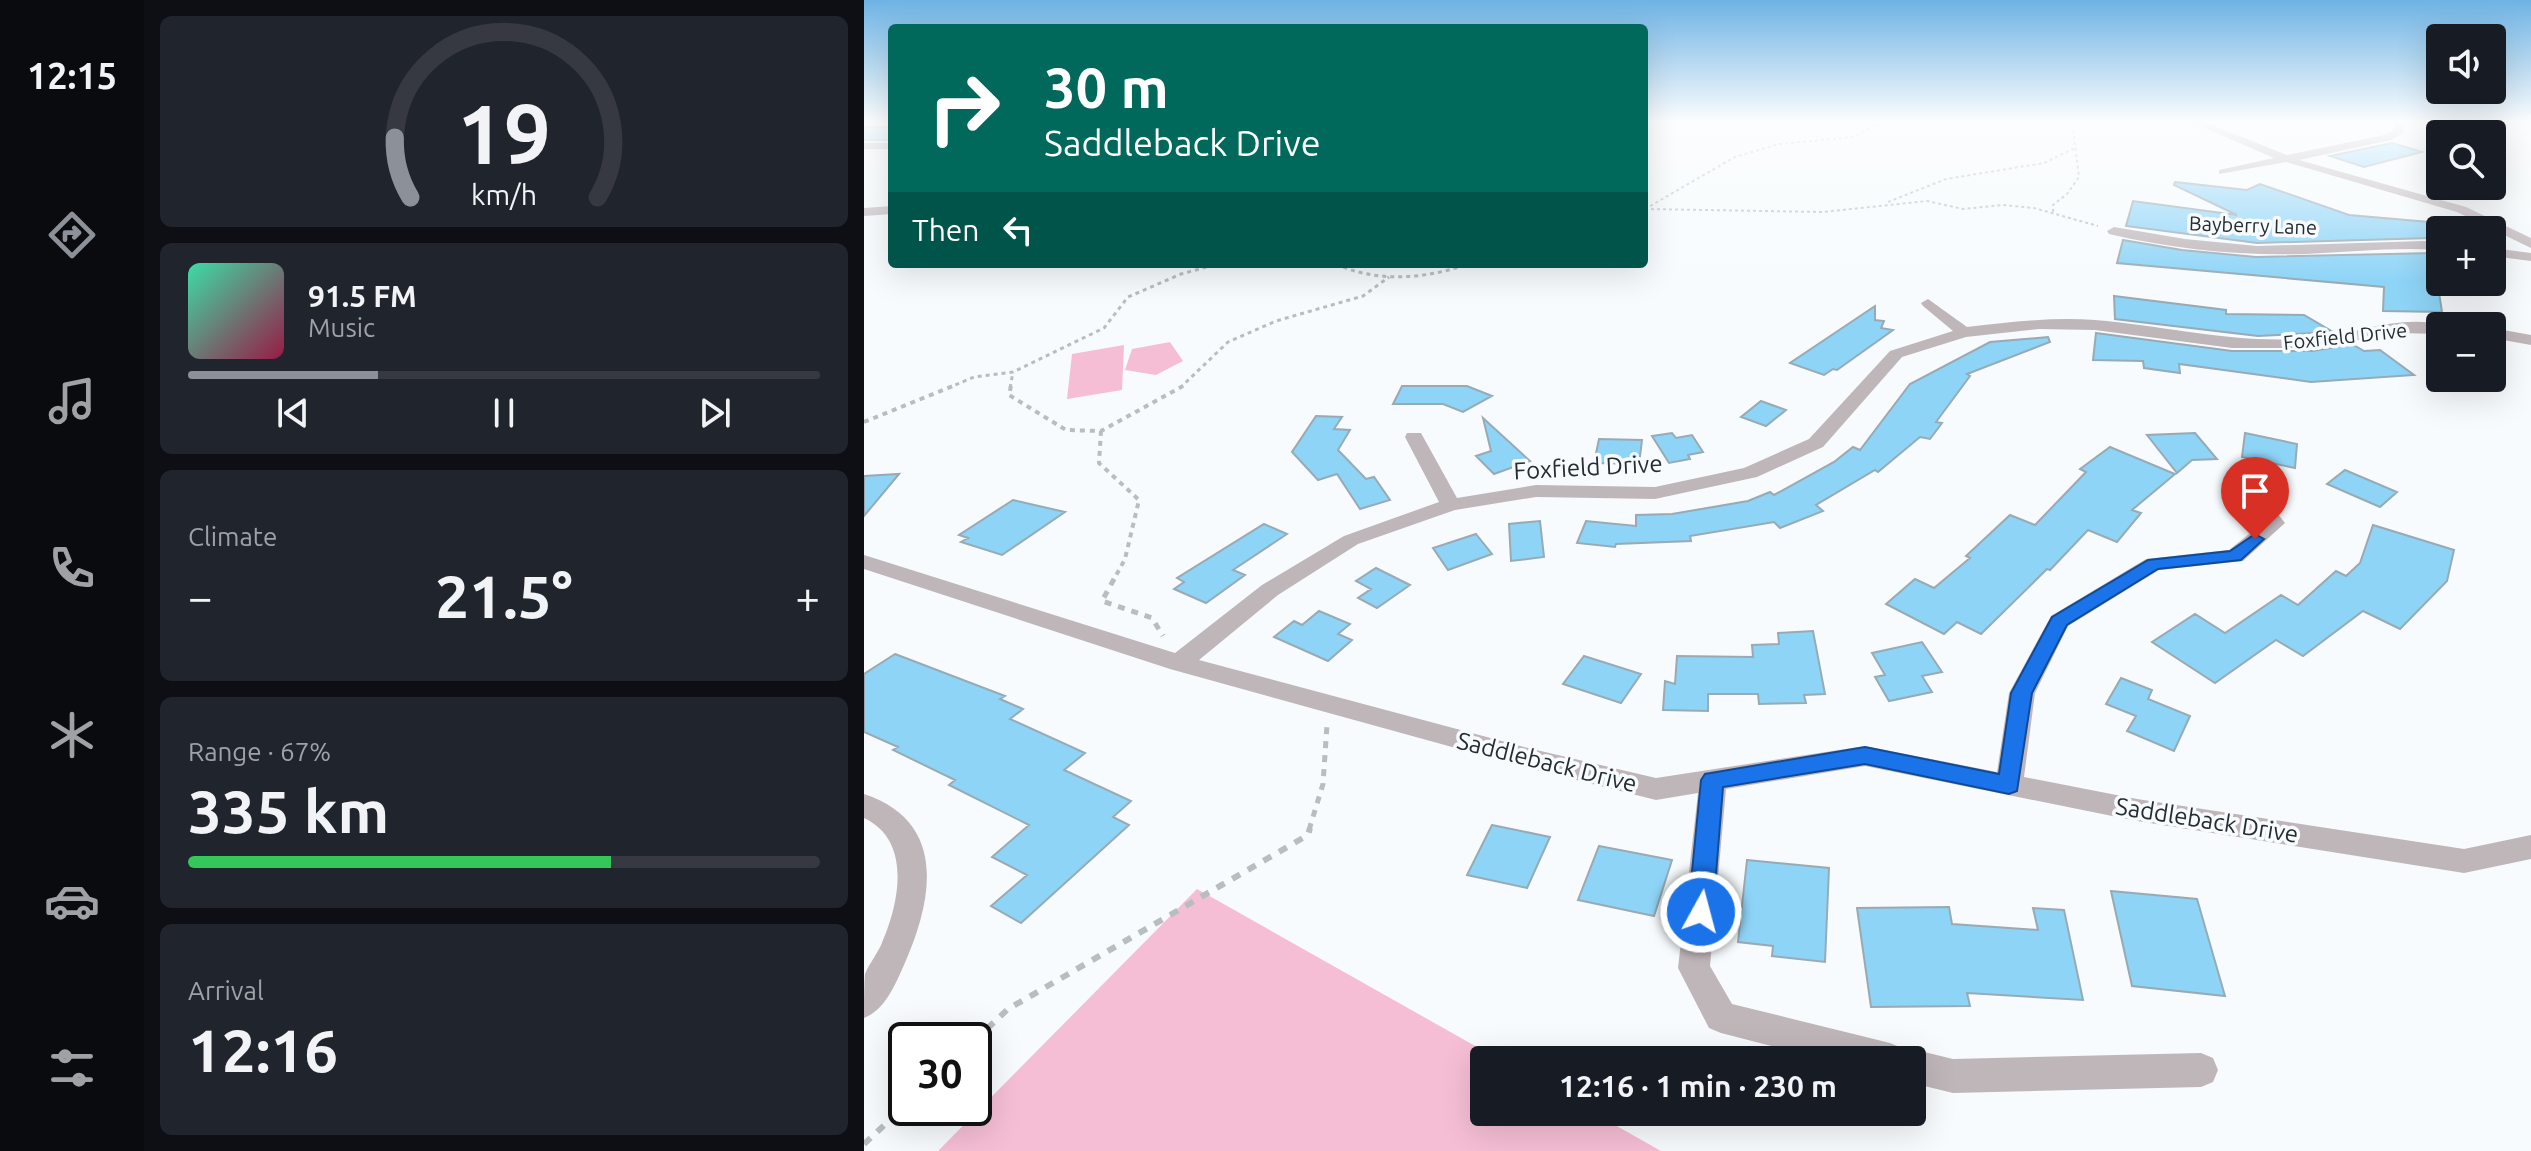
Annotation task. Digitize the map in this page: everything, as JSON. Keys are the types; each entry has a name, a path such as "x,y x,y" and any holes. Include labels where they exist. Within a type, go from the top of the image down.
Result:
{"street":[{"path":"2340,175 2450,205 2492,222 2531,244"},
{"path":"864,212 888,210"},
{"name":"Bayberry Lane","path":"2114,231 2161,241 2265,249 2304,250 2375,243 2426,245"},
{"path":"2506,254 2531,257"},
{"path":"1928,303 1964,332"},
{"name":"Foxfield Drive","path":"1179,663 1270,590 1351,540 1451,505 1536,491 1655,493 1750,473 1816,443 1896,354 1964,332 2039,324 2095,325 2232,343 2313,343 2400,328 2426,329"},
{"path":"2506,336 2531,340"},
{"path":"1414,437 1451,505"},
{"path":"2009,785 2022,693 2059,621 2154,564 2235,556 2275,523 2260,504"},
{"name":"Saddleback Drive","path":"864,562 1179,663 1528,758 1656,789 1865,756 2137,810 2464,861 2531,847"},
{"path":"1713,780 1694,968 1721,1017 1835,1046"},
{"path":"864,805 894,820 906,839 913,895 899,942 864,1002"},
{"path":"1926,1069 1953,1076 2201,1070"}],"path":[{"path":"1648,207 1702,175"},
{"path":"1883,205 1927,183 1964,175"},
{"path":"2053,212 2053,205 2067,194 2079,175"},
{"path":"1648,209 1823,212 1927,201 1956,209 2012,206 2053,212 2114,231"},
{"path":"864,422 974,377 1013,372 1104,328 1128,297 1203,268"},
{"path":"1342,268 1389,277 1454,268"},
{"path":"1013,372 1009,395 1066,430 1101,431 1178,390 1228,342 1276,321 1363,296 1389,277"},
{"path":"1101,431 1099,463 1139,500 1125,559 1102,601 1152,618 1179,663"},
{"path":"992,1024 1008,1009 1308,835 1323,784 1329,704"},
{"path":"864,1144 888,1122"}],"shaded area":[{"path":"1170,342 1183,361 1156,375 1125,370 1132,349"},
{"path":"1124,345 1122,390 1067,399 1072,354"},
{"path":"1197,889 1475,1046 1470,1046 1470,1126 1617,1126 1661,1151 938,1151 963,1126 992,1126 992,1096"}],"building":[{"path":"2175,182 2247,190 2260,184 2349,215 2426,222 2426,238 2257,243 2126,226 2133,201 2237,215 2174,185"},
{"path":"2123,240 2182,250 2256,257 2426,253 2426,296 2440,296 2442,312 2383,311 2384,287 2117,263"},
{"path":"2114,296 2226,310 2226,314 2304,315 2333,332 2258,336 2115,319"},
{"path":"1875,306 1875,320 1884,321 1881,328 1893,330 1837,370 1824,375 1790,363"},
{"path":"2096,333 2232,351 2313,351 2352,344 2364,351 2380,350 2414,375 2311,382 2179,364 2180,373 2144,368 2143,361 2093,360"},
{"path":"2048,337 2050,342 1967,374 1970,376 1936,422 1942,423 1930,439 1920,437 1878,472 1875,470 1816,505 1823,511 1780,528 1774,522 1690,536 1691,541 1616,544 1615,547 1577,543 1586,521 1636,526 1636,515 1672,514 1748,501 1770,492 1774,495 1834,462 1853,447 1860,450 1910,384 1990,342"},
{"path":"1402,386 1467,386 1492,396 1463,412 1443,404 1393,404"},
{"path":"1761,401 1786,410 1766,426 1741,417"},
{"path":"1316,416 1342,417 1334,429 1350,430 1338,450 1366,479 1374,477 1390,500 1360,509 1337,474 1318,480 1292,452"},
{"path":"1483,418 1530,461 1494,474 1476,456 1491,451"},
{"path":"1672,433 1676,438 1692,435 1703,452 1688,455 1690,459 1669,463 1652,436"},
{"path":"2195,433 2217,459 2192,460 2177,473 2147,435"},
{"path":"2245,433 2297,444 2295,468 2242,457"},
{"path":"1599,439 1642,440 1639,464 1594,463"},
{"path":"2110,447 2175,474 2132,510 2141,513 2117,542 2088,530 1981,634 1957,622 1944,634 1886,604 1915,579 1934,588 1970,558 1966,556 2010,515 2035,525 2086,472 2080,469"},
{"path":"2345,470 2397,492 2380,507 2327,484"},
{"path":"899,474 864,516 864,476"},
{"path":"1013,500 1065,512 1002,555 961,542 968,538 959,535"},
{"path":"1540,521 1544,557 1511,561 1509,524"},
{"path":"1264,524 1287,534 1233,570 1245,575 1206,603 1174,589 1184,582 1177,578"},
{"path":"2373,525 2454,550 2447,581 2400,629 2363,611 2303,656 2276,640 2215,683 2152,642 2195,614 2225,633 2281,595 2298,605 2336,571 2346,576 2360,563"},
{"path":"1476,534 1492,554 1448,570 1433,548"},
{"path":"1376,568 1410,585 1377,608 1358,598 1371,589 1356,581"},
{"path":"1319,611 1350,624 1338,634 1352,640 1328,661 1274,637 1294,621 1302,625"},
{"path":"1813,631 1825,694 1804,695 1806,703 1759,704 1758,694 1708,694 1708,711 1663,710 1665,681 1675,684 1677,656 1753,657 1752,645 1779,644 1778,633"},
{"path":"1922,642 1942,672 1922,676 1932,692 1889,701 1875,677 1885,675 1872,653"},
{"path":"895,654 1005,696 1000,699 1023,709 1010,719 1085,753 1064,770 1131,801 1113,817 1129,825 1021,923 991,906 1027,875 992,857 1029,825 949,785 955,780 893,750 898,747 864,732 864,674"},
{"path":"1584,656 1641,674 1621,703 1563,684"},
{"path":"2121,678 2152,690 2148,699 2190,716 2174,751 2127,731 2136,716 2106,704"},
{"path":"1492,825 1550,837 1527,888 1467,875"},
{"path":"1599,846 1672,860 1654,916 1578,900"},
{"path":"1747,860 1829,868 1825,962 1772,956 1773,946 1738,942"},
{"path":"2111,891 2197,899 2225,996 2132,986"},
{"path":"1949,907 1952,924 2038,930 2033,908 2064,910 2083,1000 1967,993 1970,1006 1871,1007 1857,908"}],"route":[{"path":"1701,912 1713,780 1865,756 2009,785 2022,693 2059,621 2154,564 2235,556 2255,539"}]}
